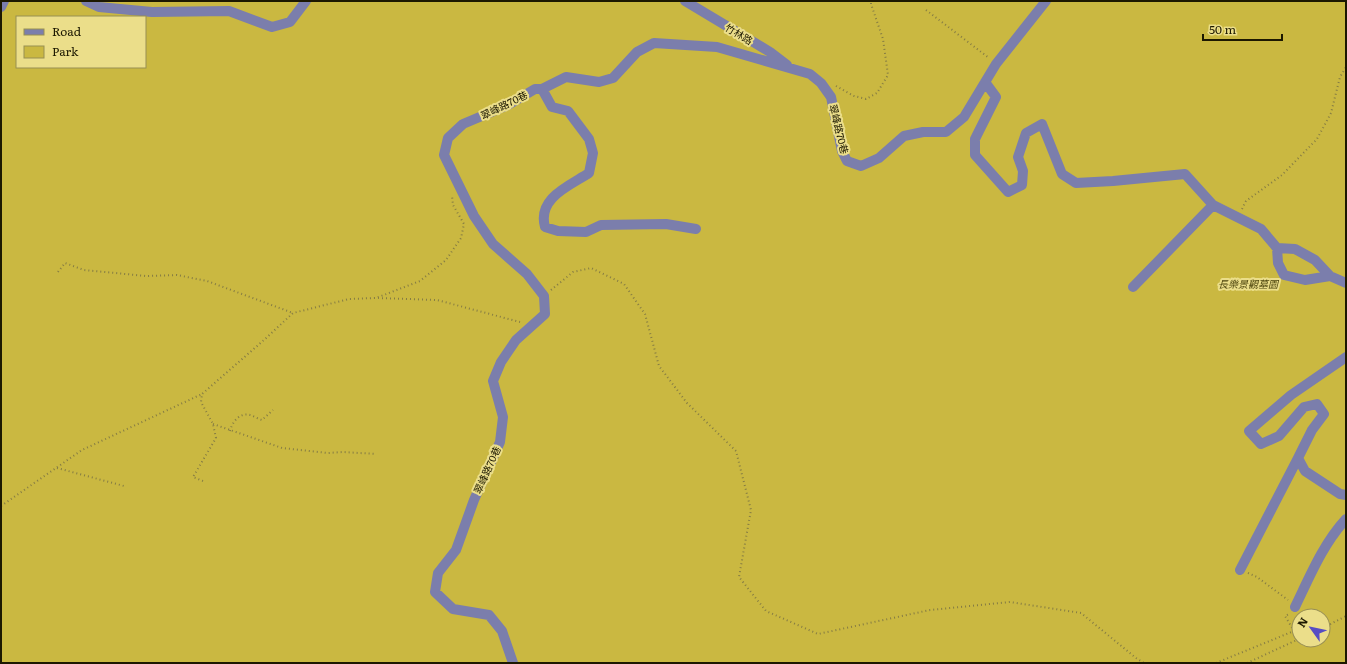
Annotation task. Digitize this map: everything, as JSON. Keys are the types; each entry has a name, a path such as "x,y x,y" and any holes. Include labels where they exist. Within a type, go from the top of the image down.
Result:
{"street":[{"path":"1,7 4,1"},
{"path":"86,1 98,7 152,12 229,11 272,27 290,22 306,1"},
{"name":"竹林路","path":"685,1 770,52 792,69"},
{"name":"翠峰路70巷","path":"513,663 502,631 489,615 453,609 435,592 438,573 456,550 474,500 500,442 503,417 493,381 501,362 516,340 545,314 544,296 527,274 493,244 474,216 444,155 448,138 463,124 508,105 535,89 542,89 566,77 599,82 613,78 637,52 654,43 717,47 810,74 821,83 831,97 842,151 847,161 861,166 879,158 904,136 922,132 946,132 964,117 996,64 1046,1"},
{"path":"985,82 996,96 975,139 975,155 1008,192 1022,185 1023,171 1018,157 1026,133 1042,124 1062,174 1076,182 1113,181 1185,174 1213,206 1261,229 1277,248 1278,263 1284,275 1305,280 1330,276"},
{"path":"542,89 552,107 568,111 589,139 592,153 589,173 556,194 547,204 543,218 545,227 558,231 586,232 601,225 666,224 696,229"},
{"path":"1133,287 1213,206"},
{"path":"1277,248 1295,249 1315,260 1330,276 1346,283"},
{"path":"1240,570 1312,430 1324,414 1316,404 1304,407 1279,436 1261,444 1249,431 1290,395 1346,357"},
{"path":"1298,458 1305,471 1340,494 1346,495"},
{"path":"1295,607 1316,563 1335,531 1346,519"}],"path":[{"path":"832,84 854,96 866,99 877,93 888,75 882,39 871,4 872,1"},
{"path":"926,10 996,64"},
{"path":"1237,217 1246,201 1282,175 1317,139 1331,113 1340,78 1346,67"},
{"path":"376,298 420,282 446,260 461,238 464,224 454,205 451,193 457,182"},
{"path":"58,272 65,263 84,270 146,276 177,275 206,281 293,313"},
{"path":"544,296 573,272 592,268 624,284 645,314 659,366 686,403 736,451 751,510 739,577 766,611 818,634 930,610 1010,602 1081,613 1144,663"},
{"path":"1,506 82,450 202,394 293,313 348,299 376,298 437,300 531,325"},
{"path":"202,394 201,402 213,424 216,438 193,477 204,481"},
{"path":"230,430 232,423 242,414 250,414 262,420 273,410"},
{"path":"213,424 282,448 328,453 343,452 376,454"},
{"path":"57,468 124,486"},
{"path":"1257,577 1286,598"},
{"path":"1216,663 1294,631 1284,616"},
{"path":"1331,624 1346,616"},
{"path":"1247,663 1291,643"}],"green space":[{"name":"長樂景觀墓園","path":"1,1 1346,1 1346,663 1,663"}]}
